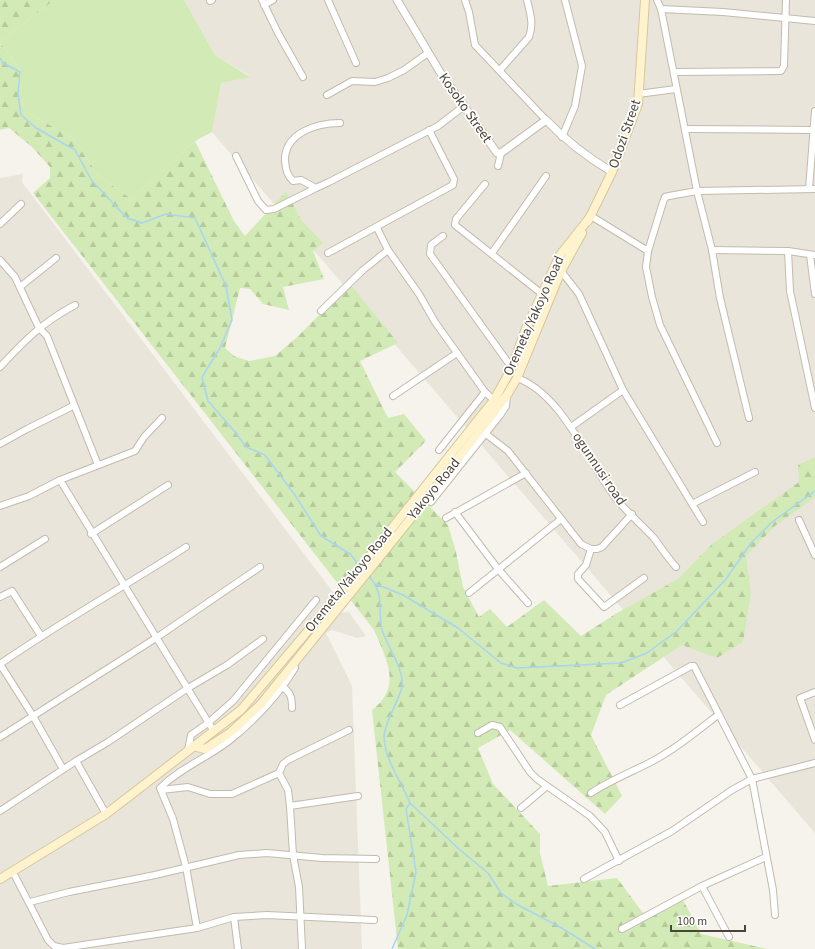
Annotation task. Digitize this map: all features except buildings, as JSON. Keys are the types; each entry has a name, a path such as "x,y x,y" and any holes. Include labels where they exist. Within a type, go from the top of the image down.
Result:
{"main road":[{"name":"Odozi Street","path":"591,216 612,172 634,116 638,94 645,0"},
{"name":"Yakoyo Road","path":"190,748 205,750 231,732 261,704 460,449 507,395 517,378 561,271 591,216"},
{"name":"Oremeta/Yakoyo Road","path":"0,879 106,814 213,730 241,710 460,449 494,400 512,368 525,331 560,255 591,216"}],"street":[{"path":"273,0 263,2 281,39 303,77"},
{"path":"328,0 356,63"},
{"name":"Kosoko Street","path":"397,0 428,53 497,153 501,153 546,120"},
{"path":"465,0 475,45 562,137 584,156 612,172"},
{"path":"500,70 529,37 531,32 531,20 527,0"},
{"path":"562,137 575,106 582,66 565,0"},
{"path":"657,0 661,9 697,191 712,250 720,298 749,418"},
{"path":"674,72 781,71 784,66 784,18 786,0"},
{"path":"661,9 723,12 815,21"},
{"path":"327,95 352,81 375,82 388,78 428,53"},
{"path":"638,94 676,89"},
{"path":"236,156 258,201 266,210 274,209 441,124 464,106"},
{"path":"717,443 660,325 652,297 646,267 648,251 665,197 697,191 812,189 813,130 815,111"},
{"path":"316,188 301,180 293,181 289,177 286,171 287,149 292,139 298,134 321,125 340,123"},
{"path":"685,129 813,130"},
{"path":"328,253 377,228 453,185 454,179 429,130"},
{"path":"498,166 501,153"},
{"path":"492,253 546,176"},
{"path":"484,184 456,219 455,225 542,294"},
{"path":"0,224 21,204"},
{"path":"591,216 648,251"},
{"path":"377,228 388,250 457,353 485,392 494,400"},
{"path":"443,236 431,245 430,254 512,368"},
{"path":"321,311 363,270 388,250"},
{"path":"712,250 788,251 813,255 815,294"},
{"path":"788,251 790,291 815,408"},
{"path":"20,287 56,258"},
{"path":"1,262 20,287 39,328 47,336 73,406 78,413 98,465"},
{"path":"561,271 579,294 623,390 703,522"},
{"path":"0,367 39,328 53,317 76,306"},
{"path":"393,396 457,353"},
{"name":"ogunnusi road","path":"517,378 533,386 571,427 617,500 654,538 676,567"},
{"path":"571,427 623,390"},
{"path":"439,450 485,392"},
{"path":"431,502 486,434 506,406 507,395"},
{"path":"0,444 73,406"},
{"path":"0,506 29,496 60,480 135,451 144,437 162,418"},
{"path":"486,434 508,451 581,544 591,549 597,549 602,546 632,514"},
{"path":"692,504 755,472"},
{"path":"446,518 526,473"},
{"path":"60,480 91,534 125,586 213,730"},
{"path":"91,534 168,485"},
{"path":"455,512 498,569 528,603"},
{"path":"469,593 561,519"},
{"path":"799,520 815,555"},
{"path":"0,567 45,539"},
{"path":"63,769 33,716 0,664 41,636 125,586 186,547"},
{"path":"591,549 586,565 578,574 578,579 604,607 644,578"},
{"path":"0,737 156,638 260,568"},
{"path":"0,597 12,591 41,636"},
{"path":"190,748 191,735 208,723 233,701 316,600"},
{"path":"0,811 264,640"},
{"path":"620,705 691,666 694,666 752,779 775,915"},
{"path":"197,928 186,867 173,818 161,787 238,732 283,687 295,668"},
{"path":"283,687 290,692 292,708"},
{"path":"815,692 800,698 815,740"},
{"path":"591,793 611,780 650,762 688,738 718,715"},
{"path":"478,733 492,725 500,727 530,772 546,786 590,816 600,826 619,861"},
{"path":"162,790 188,787 210,794 232,794 279,773 283,764 288,760 349,730"},
{"path":"76,761 106,814"},
{"path":"584,879 672,831 732,790 752,779 815,763"},
{"path":"279,773 288,790 293,855 299,887 302,949"},
{"path":"520,808 546,786"},
{"path":"290,806 358,796"},
{"path":"30,902 240,855 267,853 322,858 376,859"},
{"path":"622,929 702,886 766,857"},
{"path":"15,876 30,902 48,940 54,946 63,948 197,928 234,917 300,916 374,920"},
{"path":"702,886 729,937"},
{"path":"234,917 238,949"}],"shaded area":[{"path":"184,0 815,0 815,833 212,132 221,83 250,76 215,55"},
{"path":"23,174 22,182 342,604 339,613 349,612 366,636 357,638 332,630 326,633 352,686 362,949 0,949 0,178"}],"green space":[{"path":"0,0 54,0 0,42"},
{"path":"54,0 184,0 215,55 250,77 221,83 212,132 195,141 131,199 98,175 73,138 23,109 20,70 0,42"},
{"path":"0,42 20,70 23,109 73,138 98,175 131,199 195,141 234,221 245,236 286,192 302,221 323,243 313,251 324,279 283,287 289,310 263,304 250,289 240,288 225,348 234,356 249,361 275,356 297,337 350,284 398,343 360,361 388,418 404,414 426,441 395,472 448,525 456,552 463,587 479,617 490,609 507,627 544,600 581,636 617,613 678,579 712,544 799,482 798,465 815,457 815,497 775,526 746,556 751,594 743,642 717,658 682,645 606,695 591,735 622,796 605,814 510,730 478,748 493,784 540,834 540,853 548,886 617,878 643,913 682,898 701,934 767,949 398,949 372,710 381,701 387,691 389,672 387,662 374,630 33,193 50,178 50,167 32,147 9,128 0,130"}],"waterway":[{"path":"0,58 3,63 20,72 18,94 21,115 36,128 75,150 92,181 127,218 142,223 166,214 195,218 226,286 232,320 220,348 202,377 208,401 236,433 246,447 265,455 295,495 321,536 350,554 359,565"},
{"path":"376,584 403,595 458,628 501,663 517,668 621,663 647,653 677,631 726,579 751,543 772,522 815,491"},
{"path":"368,575 374,582 379,595 381,622 384,636 401,673 402,687 388,720 384,738 385,747 391,763 410,803 406,809 416,872 407,915 392,949"},
{"path":"410,803 460,850 488,873 501,893 516,904 560,927 595,949"}]}
